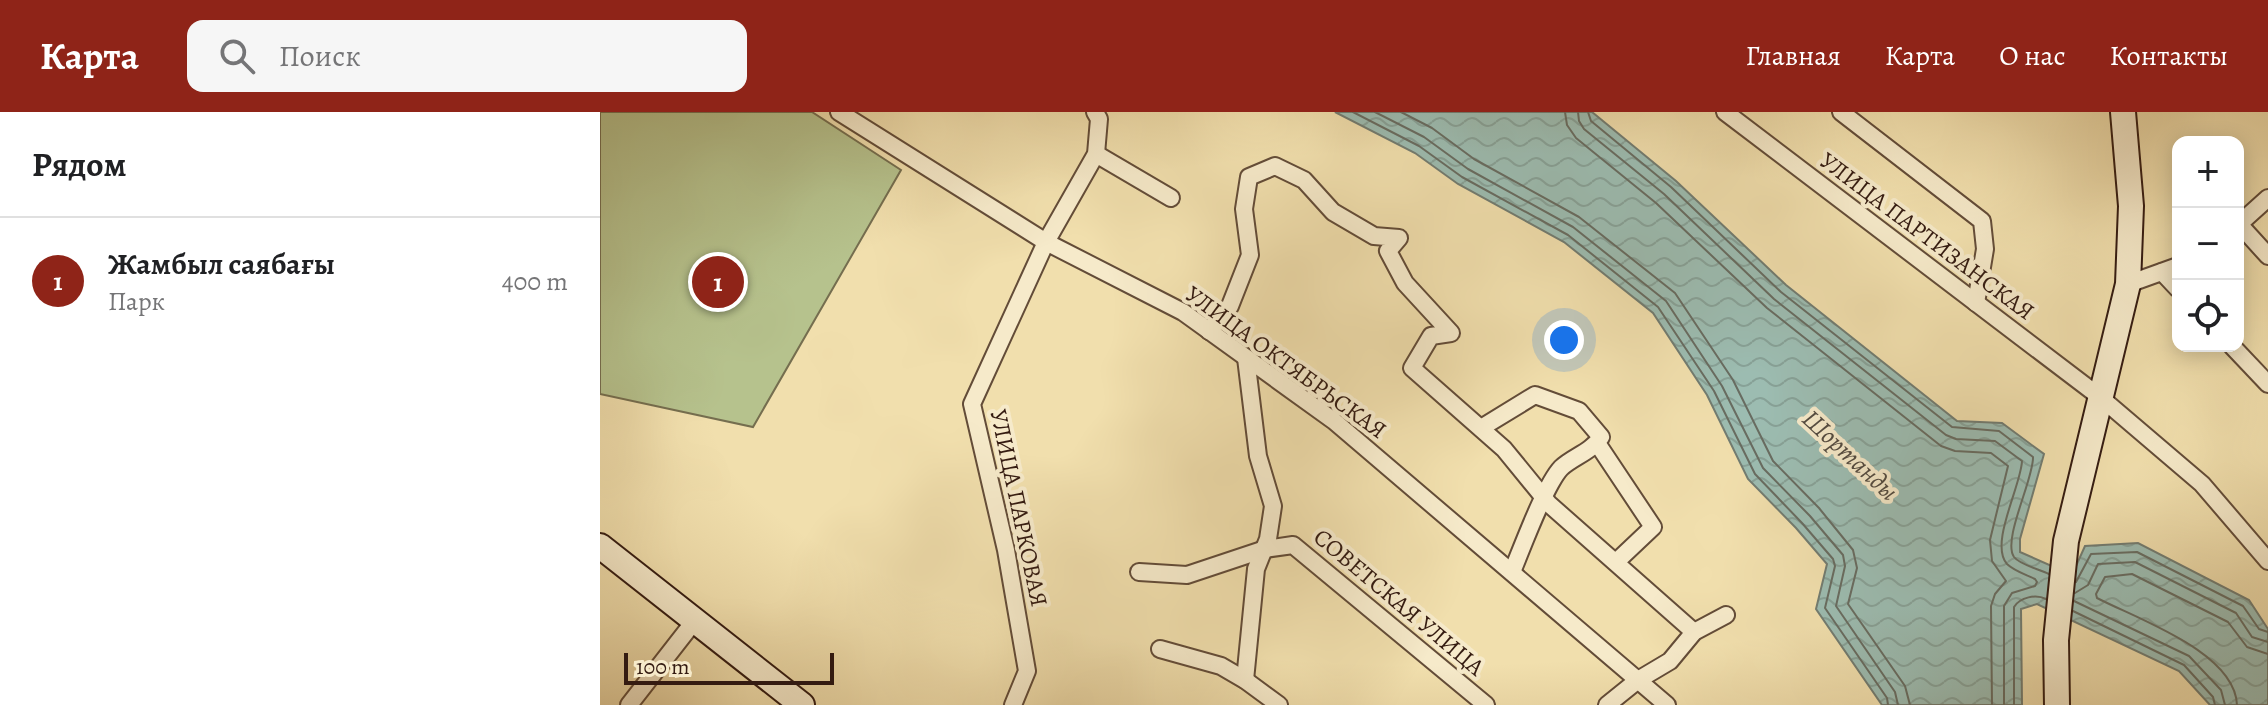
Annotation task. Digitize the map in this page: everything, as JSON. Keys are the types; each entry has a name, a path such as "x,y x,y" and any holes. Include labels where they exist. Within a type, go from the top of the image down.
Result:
{"street":[{"name":"УЛИЦА ОКТЯБРЬСКАЯ","path":"839,112 1046,242 1183,312 1334,421 1667,705"},
{"name":"УЛИЦА ПАРКОВАЯ","path":"1013,705 1027,671 1006,550 972,404 1046,242 1096,154 1099,119 1095,112"},
{"name":"УЛИЦА ПАРТИЗАНСКАЯ","path":"1725,112 2100,397 2202,484 2268,561"},
{"path":"1841,112 1982,221 1985,249 1976,303"},
{"path":"2057,705 2056,640 2066,541 2128,284 2131,206 2123,112"},
{"path":"1096,154 1171,198"},
{"path":"1209,331 1230,306 1250,255 1244,209 1249,177 1275,166 1304,180 1333,212 1374,236 1399,238 1388,251 1405,283 1451,333 1431,336 1412,368 1504,449 1544,498 1694,632"},
{"path":"2244,219 2268,198"},
{"path":"2244,230 2268,256"},
{"path":"2128,284 2170,269"},
{"path":"2238,352 2268,384"},
{"path":"1245,680 1256,569 1265,549 1273,506 1258,456 1246,358"},
{"path":"1481,428 1535,395 1579,411 1601,437 1593,448 1561,468 1544,498 1512,572"},
{"path":"1597,443 1653,527 1616,562"},
{"name":"СОВЕТСКАЯ УЛИЦА","path":"1139,572 1187,575 1265,549 1293,545 1486,705"},
{"path":"600,546 802,705"},
{"path":"1607,705 1638,680 1670,661 1694,632 1726,615"},
{"path":"629,705 696,619"},
{"path":"1160,649 1221,666 1279,705"}],"green space":[{"path":"600,112 812,112 901,170 753,427 600,394"}],"water":[{"name":"Шортанды","path":"1335,112 1592,112 1676,181 1786,285 1957,421 2002,423 2044,454 2020,539 2020,552 2072,575 2085,546 2138,543 2249,600 2268,629 2268,705 2210,705 2179,671 2037,604 2021,609 2022,705 1882,705 1816,609 1827,564 1748,479 1707,395 1653,313 1564,242 1458,184 1415,153"}],"place":[{"name":"Жамбыл саябағы","path":"718,282"}]}
